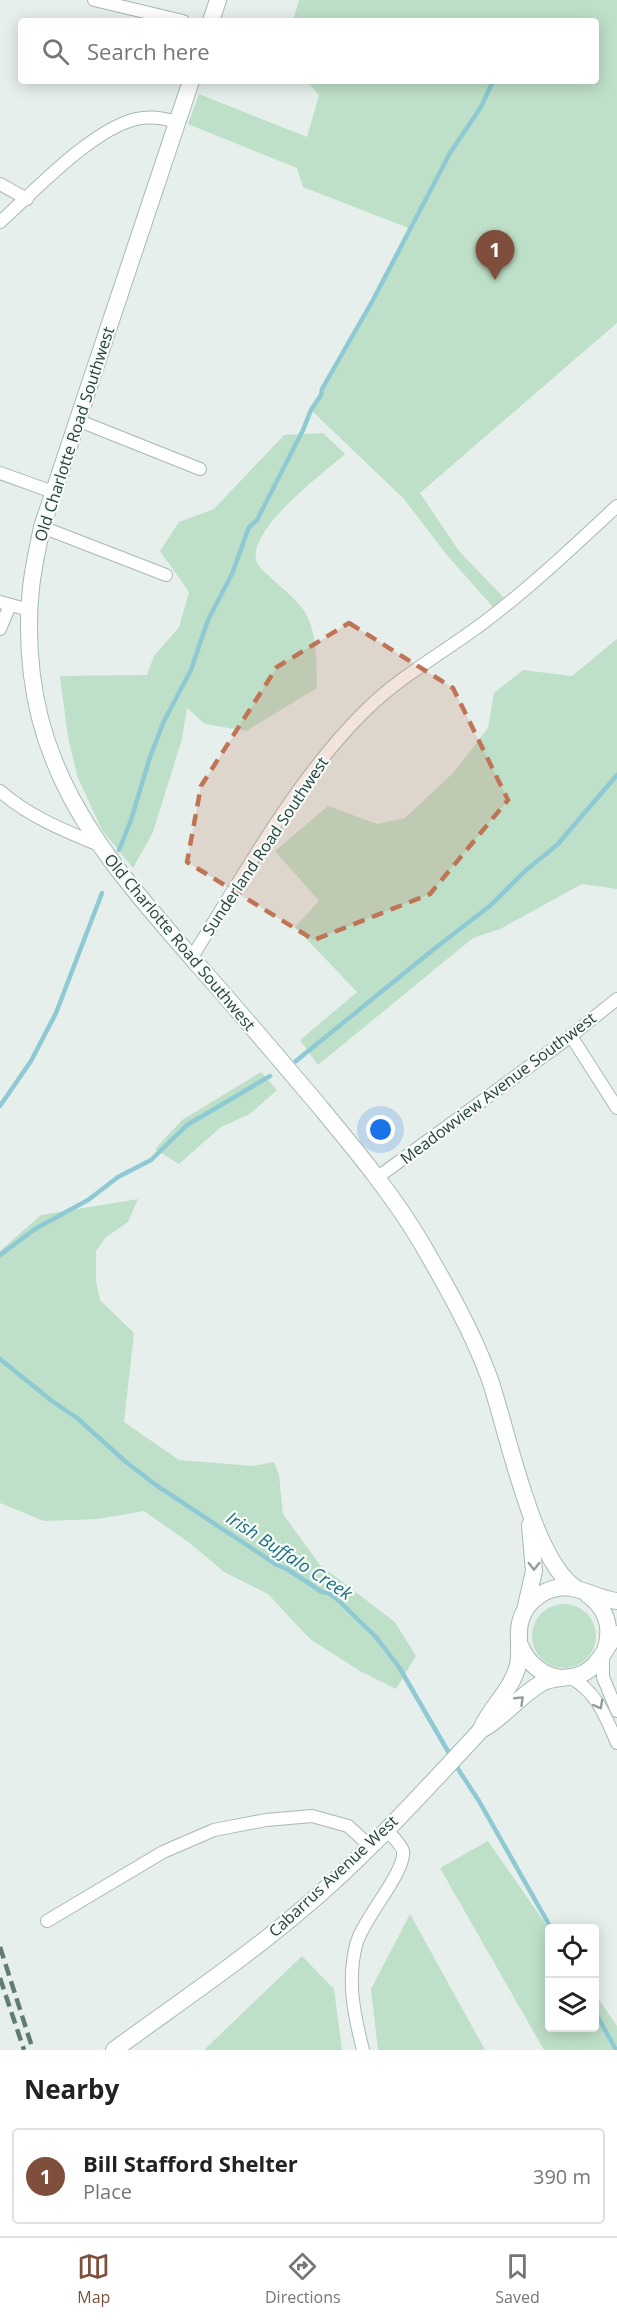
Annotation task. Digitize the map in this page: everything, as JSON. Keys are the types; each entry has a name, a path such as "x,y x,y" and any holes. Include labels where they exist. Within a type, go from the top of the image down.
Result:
{"street":[{"path":"94,0 170,18"},
{"path":"212,18 218,0"},
{"name":"Old Charlotte Road Southwest","path":"189,84 42,527 31,584 28,631 34,687 45,734 65,786 99,845 143,902 378,1177 420,1241 453,1297 488,1375 529,1512 559,1571 571,1585 582,1592"},
{"path":"0,222 76,154 116,127 136,119 151,117 177,122"},
{"path":"0,184 27,199"},
{"path":"76,420 200,469"},
{"path":"0,473 53,492"},
{"name":"Sunderland Road Southwest","path":"192,957 285,811 327,752 367,709 390,689 488,619 617,506"},
{"path":"42,527 166,575"},
{"path":"0,629 5,604 29,610"},
{"path":"0,791 13,803 60,829 99,845"},
{"name":"Meadowview Avenue Southwest","path":"378,1177 617,999"},
{"path":"571,1035 617,1108"},
{"name":"Old Charlotte Road Southwest","path":"521,1617 534,1576 529,1512"},
{"path":"521,1617 527,1606 542,1593 560,1588 617,1601"},
{"path":"582,1592 596,1601 606,1617 609,1629 603,1677 617,1711"},
{"name":"Cabarrus Avenue West","path":"114,2050 302,1910 426,1789 481,1730 512,1680 518,1665 521,1617"},
{"name":"Cabarrus Avenue West","path":"481,1730 503,1716 540,1684 588,1671 617,1634"},
{"path":"520,1645 526,1658 536,1668 548,1675 583,1684 591,1693 617,1743"},
{"path":"47,1921 163,1852 214,1830 266,1820 322,1817 348,1827 370,1846"},
{"path":"363,2050 352,2005 352,1968 360,1932 401,1865 402,1848 386,1829"}],"highlighted area":[{"path":"349,623 453,688 508,800 430,894 314,940 187,862 201,786 277,667"}],"green space":[{"path":"299,0 617,0 617,323 420,493 459,551 504,598 493,607 446,554 404,499 311,410 411,229 303,187 297,168 188,124 199,94 307,137 319,95 310,84 599,84 599,18 294,18"},
{"path":"323,433 345,454 303,490 271,523 260,540 256,555 260,567 298,603 311,624 315,642 317,688 246,731 205,724 187,708 182,739 153,832 133,868 102,830 78,778 68,738 60,676 147,675 154,656 179,627 189,592 160,551 179,522 214,509 284,435"},
{"path":"617,639 617,889 582,884 500,929 473,938 318,1065 300,1040 357,992 295,927 319,901 275,851 328,806 377,824 405,818 453,773 488,728 494,693 523,670 572,676"},
{"path":"261,1072 277,1090 250,1114 221,1127 179,1164 155,1149 182,1120"},
{"path":"138,1199 128,1222 106,1237 96,1251 96,1280 100,1300 134,1333 124,1422 179,1460 253,1466 274,1462 279,1475 283,1514 320,1565 395,1622 416,1656 396,1689 360,1671 310,1639 268,1594 224,1572 191,1544 144,1511 98,1519 44,1521 0,1503 0,1251 41,1215"},
{"path":"564,1604 576,1606 587,1613 594,1624 596,1636 594,1648 587,1659 576,1666 564,1668 552,1666 541,1659 534,1648 532,1636 534,1624 541,1613 552,1606"},
{"path":"488,1841 546,1924 545,2032 599,2032 599,2000 617,2026 617,2050 544,2050 440,1868"},
{"path":"410,1914 485,2050 378,2050 371,1989"},
{"path":"302,1956 334,1989 342,2050 204,2050"}],"waterway":[{"path":"119,850 164,721 191,670 208,620 232,574 249,527 257,520 322,389 373,300 450,153 481,107 492,84"},
{"path":"296,1061 491,905 525,871 557,845 617,775"},
{"path":"0,1106 31,1061 56,1013 102,893"},
{"path":"0,1255 35,1229 88,1200 118,1177 151,1160 187,1125 270,1076"},
{"name":"Irish Buffalo Creek","path":"0,1359 77,1418 126,1462 156,1485 277,1565 322,1592 328,1593 376,1637 399,1667 549,1924"},
{"name":"Irish Buffalo Creek","path":"599,2019 616,2050"}],"railway":[{"path":"0,1947 33,2050"},
{"path":"0,1978 24,2050"}],"place":[{"name":"Bill Stafford Shelter","path":"495,280"}]}
